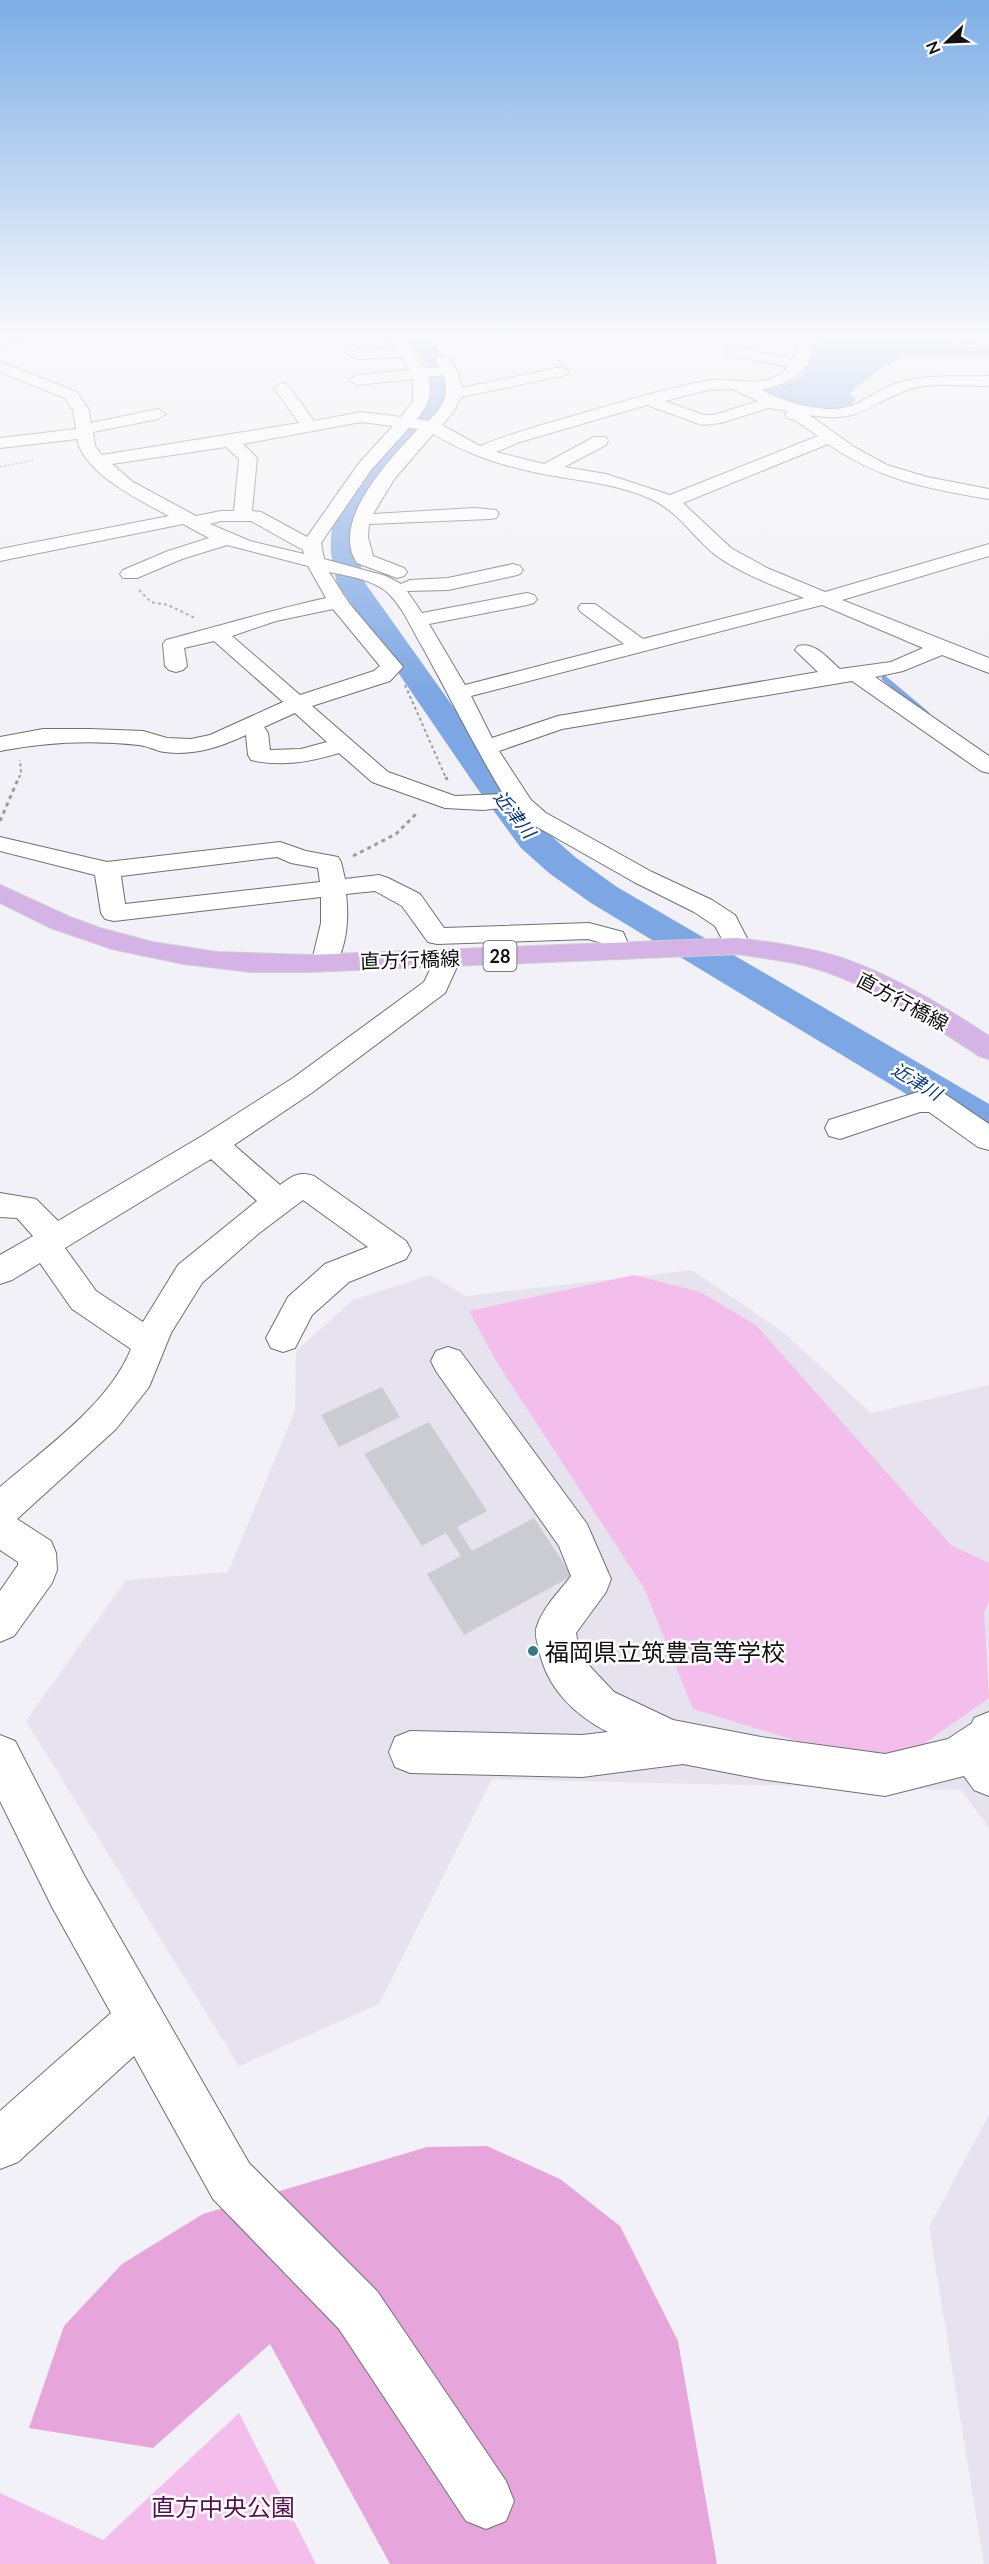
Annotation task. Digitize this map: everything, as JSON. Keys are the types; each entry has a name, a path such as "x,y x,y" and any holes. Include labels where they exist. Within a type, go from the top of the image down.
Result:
{"main road":[{"name":"直方行橋線","path":"0,893 37,914 76,931 117,943 171,954 253,963 448,958 738,946 811,958 859,975 926,1011 989,1049"}],"street":[{"path":"95,458 127,486 228,539 244,545 314,554"},
{"path":"98,461 120,458"},
{"path":"243,515 248,458"},
{"path":"5,743 43,736 90,736 144,738 165,745 191,746 217,740 299,703 382,676 392,667 337,602 314,554 312,543 372,458"},
{"path":"402,458 361,519 359,524 360,545 364,559 388,567 404,576 422,608 416,619"},
{"path":"499,458 600,478 659,496 669,502 724,552 760,572 989,667"},
{"path":"547,469 568,458"},
{"path":"669,502 780,458"},
{"path":"862,458 884,469 946,488 989,494"},
{"path":"361,519 427,517 459,513 490,514"},
{"path":"0,555 189,520 243,515 255,516 314,554 379,580 395,589 416,619 459,693 486,748 522,805 538,818 643,877 703,906 726,921 738,946"},
{"path":"130,574 175,555 228,539"},
{"path":"459,693 827,598 989,550"},
{"path":"410,586 448,584 513,570"},
{"path":"416,619 432,618 527,598"},
{"path":"176,666 172,644 218,634 271,616 337,602"},
{"path":"588,608 639,646"},
{"path":"218,634 299,703 380,777 444,800 483,804 518,799"},
{"path":"486,748 558,723 896,667 942,648"},
{"path":"805,651 989,766"},
{"path":"248,725 257,733 259,754 268,758 323,752 344,744"},
{"path":"0,844 107,870 280,849 300,858 329,862 336,915 333,938 326,961"},
{"path":"107,870 114,913 379,883 411,900 437,936 589,931 614,938 618,951"},
{"path":"0,1271 213,1144 303,1085 435,987 448,958"},
{"path":"840,1128 918,1102 935,1101 989,1138"},
{"path":"213,1144 279,1202"},
{"path":"0,1511 103,1418 138,1377 156,1329 190,1274 240,1231 303,1184 395,1250 337,1273 300,1306 283,1338"},
{"path":"0,1206 25,1207 50,1241 84,1299 151,1345"},
{"path":"448,1361 574,1536 592,1579 555,1629 562,1665 599,1706 670,1740 761,1758 885,1775 983,1752"},
{"path":"0,1529 37,1552 38,1570 0,1623"},
{"path":"410,1752 582,1756 685,1743"},
{"path":"2,1768 68,1891 231,2181 358,2310 486,2501"},
{"path":"0,2144 140,2019"}],"path":[{"path":"130,574 130,582 151,602 190,613 218,634"},
{"path":"329,862 353,856 396,834 452,794 407,687 392,667"},
{"path":"0,821 21,773 20,756 5,743"}],"shaded area":[{"name":"福岡県立筑豊高等学校","path":"692,1270 783,1332 871,1413 989,1385 989,1828 961,1790 492,1779 379,2004 239,2066 26,1721 126,1580 228,1572 295,1411 296,1351 353,1300 430,1275 466,1296"},
{"path":"989,2115 989,2564 984,2564 929,2227"},
{"path":"487,2146 560,2179 620,2226 678,2341 717,2564 390,2564 270,2344 153,2448 29,2428 64,2326 122,2264 203,2214 427,2147"}],"green space":[{"path":"634,1275 700,1292 756,1325 951,1545 989,1563 989,1601 984,1612 989,1698 902,1759 814,1746 693,1709 644,1588 496,1361 469,1311"},
{"name":"直方中央公園","path":"239,2413 316,2564 0,2564 0,2493 103,2540"}],"building":[{"path":"382,1387 400,1417 339,1447 321,1415"},
{"path":"429,1422 487,1511 457,1527 472,1551 534,1518 572,1576 464,1635 427,1574 461,1556 446,1533 422,1546 364,1454"}],"waterway":[{"name":"近津川","path":"395,458 358,499 347,522 343,547 351,583 489,781 534,840 562,865 604,895 989,1124"},
{"path":"884,678 927,714"}],"place":[{"name":"福岡県立筑豊高等学校","path":"533,1651"}]}
